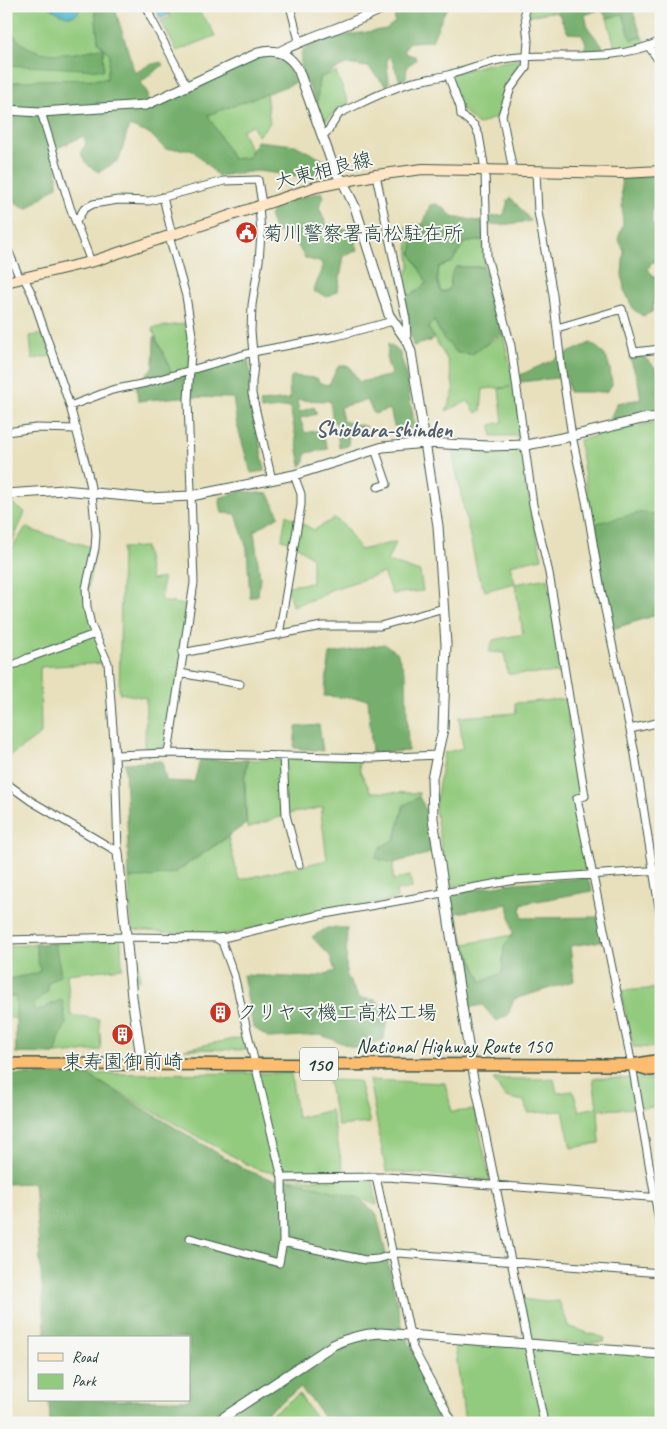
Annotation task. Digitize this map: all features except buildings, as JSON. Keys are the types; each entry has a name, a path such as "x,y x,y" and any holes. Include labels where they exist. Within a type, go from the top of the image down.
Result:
{"highway":[{"name":"National Highway Route 150","path":"6,1064 632,1065 661,1060"},
{"name":"National Highway Route 150","path":"632,1065 650,1070 661,1069"}],"main road":[{"name":"大東相良線","path":"6,282 91,262 342,180 423,170 622,173 661,171"}],"street":[{"path":"147,6 151,18 187,86"},
{"path":"290,6 299,41"},
{"path":"278,52 299,41 348,26 386,6"},
{"path":"513,171 502,115 511,88 526,68 528,41 524,6"},
{"path":"322,136 326,134 340,113 414,82 448,75 488,62 528,56 608,56 626,54 661,42"},
{"path":"649,47 661,64"},
{"path":"6,110 41,112 146,105 258,53 269,50 278,52 292,61 298,69 335,171 342,180 355,207 389,315 407,341 411,352 426,443 438,526 446,644 443,729 432,778 432,808 435,836 471,1064 544,1423"},
{"path":"448,75 460,107 461,115 474,125 479,135 485,170 486,257 510,346 526,445 533,505 549,572 585,796 577,798 658,1198 661,1232"},
{"path":"41,112 76,222 91,262"},
{"path":"536,172 538,212 549,269 572,436 657,870 661,920"},
{"path":"376,175 406,319 407,341"},
{"path":"76,222 84,209 93,204 118,200 149,201 224,181 258,180 261,205 261,234 252,305 251,330 254,366 252,394 272,480"},
{"path":"163,197 170,236 186,296 192,335 188,400 194,583 168,753"},
{"path":"6,245 22,279 32,294 70,406 92,493 96,534 95,548 86,588 87,607 91,625 108,663 115,755 118,852 132,997 142,1064"},
{"path":"557,328 622,309 634,352 661,349"},
{"path":"70,406 112,390 190,371 253,352 336,336 393,320"},
{"path":"6,494 64,490 147,498 191,496 294,475 375,449 404,444 526,445 642,419 661,417"},
{"path":"6,432 36,428 77,430"},
{"path":"375,449 387,484 378,487"},
{"path":"279,635 301,505 300,494 294,475"},
{"path":"182,653 322,626 380,626 444,608"},
{"path":"6,665 16,664 95,634"},
{"path":"180,673 240,684"},
{"path":"630,729 661,722"},
{"path":"115,755 168,753 374,758 438,755"},
{"path":"283,756 286,815 299,865"},
{"path":"6,783 31,801 118,852"},
{"path":"6,940 227,937 319,915 516,880 657,870"},
{"path":"190,1238 279,1263 284,1242 282,1178 234,975 222,942 216,938"},
{"path":"282,1178 376,1177 658,1198"},
{"path":"376,1177 413,1348 453,1423"},
{"path":"284,1242 365,1260 378,1259 398,1253 661,1273"},
{"path":"215,1423 324,1350 348,1338 372,1333 661,1354"}],"green space":[{"path":"6,6 115,6 126,67 107,79 6,84"},
{"path":"92,6 114,6 135,73 149,65 161,62 163,65 141,82 149,96 146,99 157,104 265,55 285,61 295,83 208,115 233,159 249,157 257,141 295,145 327,162 326,173 314,178 257,171 218,176 191,149 165,149 150,134 129,126 119,160 99,172 89,166 83,158 81,151 86,144 84,136 57,148 57,186 29,208 21,207 6,195 6,83 36,80 107,79 110,54 103,48 104,70 6,65 6,26 23,44 44,53 64,54 94,50 103,47 98,42 95,10"},
{"path":"166,6 196,6 215,36 177,51 161,21 171,17"},
{"path":"396,6 450,6 444,13 432,41 410,42 404,49 406,54 415,56 416,60 407,66 406,78 400,81 392,60 388,56 389,83 386,86 368,67 346,64 319,78 317,104 300,68 302,50 329,38 386,29 395,22 394,8"},
{"path":"526,6 565,6 558,13 549,12 525,17"},
{"path":"564,6 631,6 642,37 631,40 623,14 607,18 601,9 585,15 588,28 608,53 583,53 586,43 581,34 568,33 558,12"},
{"path":"623,14 631,40 642,37 648,46 616,51 607,18"},
{"path":"524,59 522,69 509,82 498,116 478,125 461,109 448,75 488,64"},
{"path":"336,72 349,104 335,112 322,124 317,104 319,78"},
{"path":"266,93 270,123 258,136 252,125 242,130 251,152 249,157 233,159 207,115"},
{"path":"661,174 661,186 657,187 658,209 652,210 652,224 661,227 661,260 651,263 648,269 654,277 661,278 661,291 655,293 652,312 643,316 634,310 624,290 622,274 624,250 618,239 623,225 621,178"},
{"path":"322,192 324,197 319,207 326,224 352,231 358,250 344,256 338,290 328,297 313,291 322,271 322,263 305,258 291,234 275,232 269,215 280,203"},
{"path":"511,198 531,221 488,225 489,217 504,215 508,200"},
{"path":"437,204 454,218 482,222 483,240 464,243 452,262 439,267 437,281 441,292 448,291 452,273 456,267 484,267 503,334 499,334 472,354 458,353 443,338 434,320 428,327 434,337 431,341 413,346 403,296 407,293 412,295 427,283 411,253 413,242 423,239 423,225 430,205"},
{"path":"423,224 423,239 411,253 427,282 412,295 403,296 399,276 407,274 410,266 406,226"},
{"path":"483,240 484,267 456,267 448,290 441,292 438,280 439,267 452,262 464,243"},
{"path":"434,320 443,338 457,353 472,354 503,334 515,387 522,436 492,436 491,425 503,422 499,389 510,387 483,389 481,411 476,413 468,401 446,411 454,391 448,361 428,327"},
{"path":"190,323 190,371 172,375 152,328"},
{"path":"44,334 51,356 32,359 30,336"},
{"path":"154,336 167,360 172,375 247,354 251,375 253,408 265,471 251,473 237,425 233,398 180,397 139,401 136,385 153,367"},
{"path":"590,343 601,351 609,365 612,385 606,392 569,392 567,377 520,382 520,375"},
{"path":"388,344 399,351 404,366 416,431 394,426 390,409 374,414 367,400 340,407 343,421 367,427 349,433 348,446 339,448 336,422 333,422 330,401 297,400 299,412 314,407 317,414 300,418 305,433 321,430 328,449 306,453 305,461 301,466 290,407 261,410 260,402 290,399 289,383 292,376 317,378 319,382 326,385 330,383 338,366 349,366 359,382 389,376 391,374 387,361"},
{"path":"6,346 9,349 11,371 6,372"},
{"path":"643,356 656,368 659,381 657,411 636,417 609,421 617,403 641,399 638,381 630,358"},
{"path":"661,422 661,616 653,616 609,630 579,440"},
{"path":"522,450 531,510 542,558 510,565 515,583 485,591 478,575 452,451"},
{"path":"242,491 269,494 279,516 254,531 260,578 258,595 250,598 247,549 236,514 222,513 219,498"},
{"path":"6,500 25,512 6,557"},
{"path":"643,512 658,516 661,519 661,615 611,629 597,550 597,523"},
{"path":"286,515 314,530 335,518 346,528 360,550 396,542 387,561 420,572 423,591 392,594 383,573 330,590 317,598 292,606 287,586 312,583 312,558 294,543 282,539"},
{"path":"26,527 95,548 87,594 103,663 40,667 41,734 6,759 6,562 9,553"},
{"path":"145,547 151,580 163,578 161,601 190,606 165,750 145,749 146,698 119,693 122,548"},
{"path":"548,578 561,673 508,674 504,653 489,652 493,640 523,634 515,584"},
{"path":"384,644 397,652 406,676 408,751 372,753 368,699 324,696 330,654"},
{"path":"566,699 572,751 582,792 575,798 588,870 448,887 435,808 444,753 463,748 459,717 516,713 515,703"},
{"path":"319,725 323,751 294,748 296,727"},
{"path":"359,759 360,771 371,792 419,793 419,797 403,807 395,839 381,847 376,858 393,863 393,880 410,876 412,888 396,891 397,899 218,936 132,930 129,878 174,873 228,837 239,880 327,860 321,813 324,807 289,814 247,828 245,780 248,760"},
{"path":"200,760 248,760 244,776 246,824 174,873 143,878 129,878 125,763 162,761 166,781 194,782"},
{"path":"419,797 427,816 431,853 393,863 375,858 381,847 395,839 404,805"},
{"path":"587,878 592,891 521,904 522,918 598,917 603,941 570,946 574,981 514,999 508,1015 497,1021 482,1005 467,1008 452,916 457,916 464,944 482,982 502,973 504,947 513,934 508,904 451,914 448,897 451,893 514,883"},
{"path":"327,928 347,928 346,975 359,998 376,1000 388,1018 383,1040 357,1049 321,1035 269,1038 253,1027 243,975 312,978 335,971 330,956 312,937"},
{"path":"513,935 504,947 502,974 482,982 465,944"},
{"path":"121,940 122,968 67,974 71,1015 99,1019 101,1050 56,1054 16,1053 16,1018 6,1018 6,946"},
{"path":"136,940 140,980 137,981 133,941"},
{"path":"55,943 61,974 48,983 48,991 33,1004 36,1012 62,999 66,1024 59,1039 56,1054 16,1053 16,996 6,997 6,981 40,971 35,944"},
{"path":"661,988 661,1048 633,1047 621,991"},
{"path":"244,1037 247,1050 184,1049"},
{"path":"291,1073 297,1118 331,1110 344,1174 287,1176 256,1169 86,1074"},
{"path":"86,1074 244,1169 273,1180 287,1179 359,1198 377,1215 403,1329 450,1423 327,1423 314,1403 300,1388 252,1423 50,1423 49,1402 190,1402 190,1336 46,1336 34,1183 6,1184 6,1075"},
{"path":"593,1078 661,1079 661,1107 598,1110 600,1143 571,1148 563,1111 528,1113 524,1101 505,1097 493,1079 554,1079 557,1093 573,1091 579,1111 597,1107"},
{"path":"328,1080 359,1081 370,1123 338,1126"},
{"path":"369,1080 445,1083 452,1112 475,1110 490,1180 386,1171"},
{"path":"287,1179 373,1180 377,1205 359,1198"},
{"path":"522,1299 546,1302 559,1301 569,1327 605,1338 604,1342 576,1343 530,1339"},
{"path":"454,1338 661,1354 661,1423 465,1423"},
{"path":"299,1394 319,1423 259,1423"}],"water":[{"path":"48,6 81,6 79,12 75,15 66,16"},
{"path":"155,6 165,6 169,15 160,19"}],"place":[{"name":"菊川警察署高松駐在所","path":"247,233"},
{"name":"クリヤマ機工高松工場","path":"221,1012"},
{"name":"東寿園御前崎","path":"123,1035"}],"district":[{"name":"Shiobara-shinden","path":"384,429"}]}
